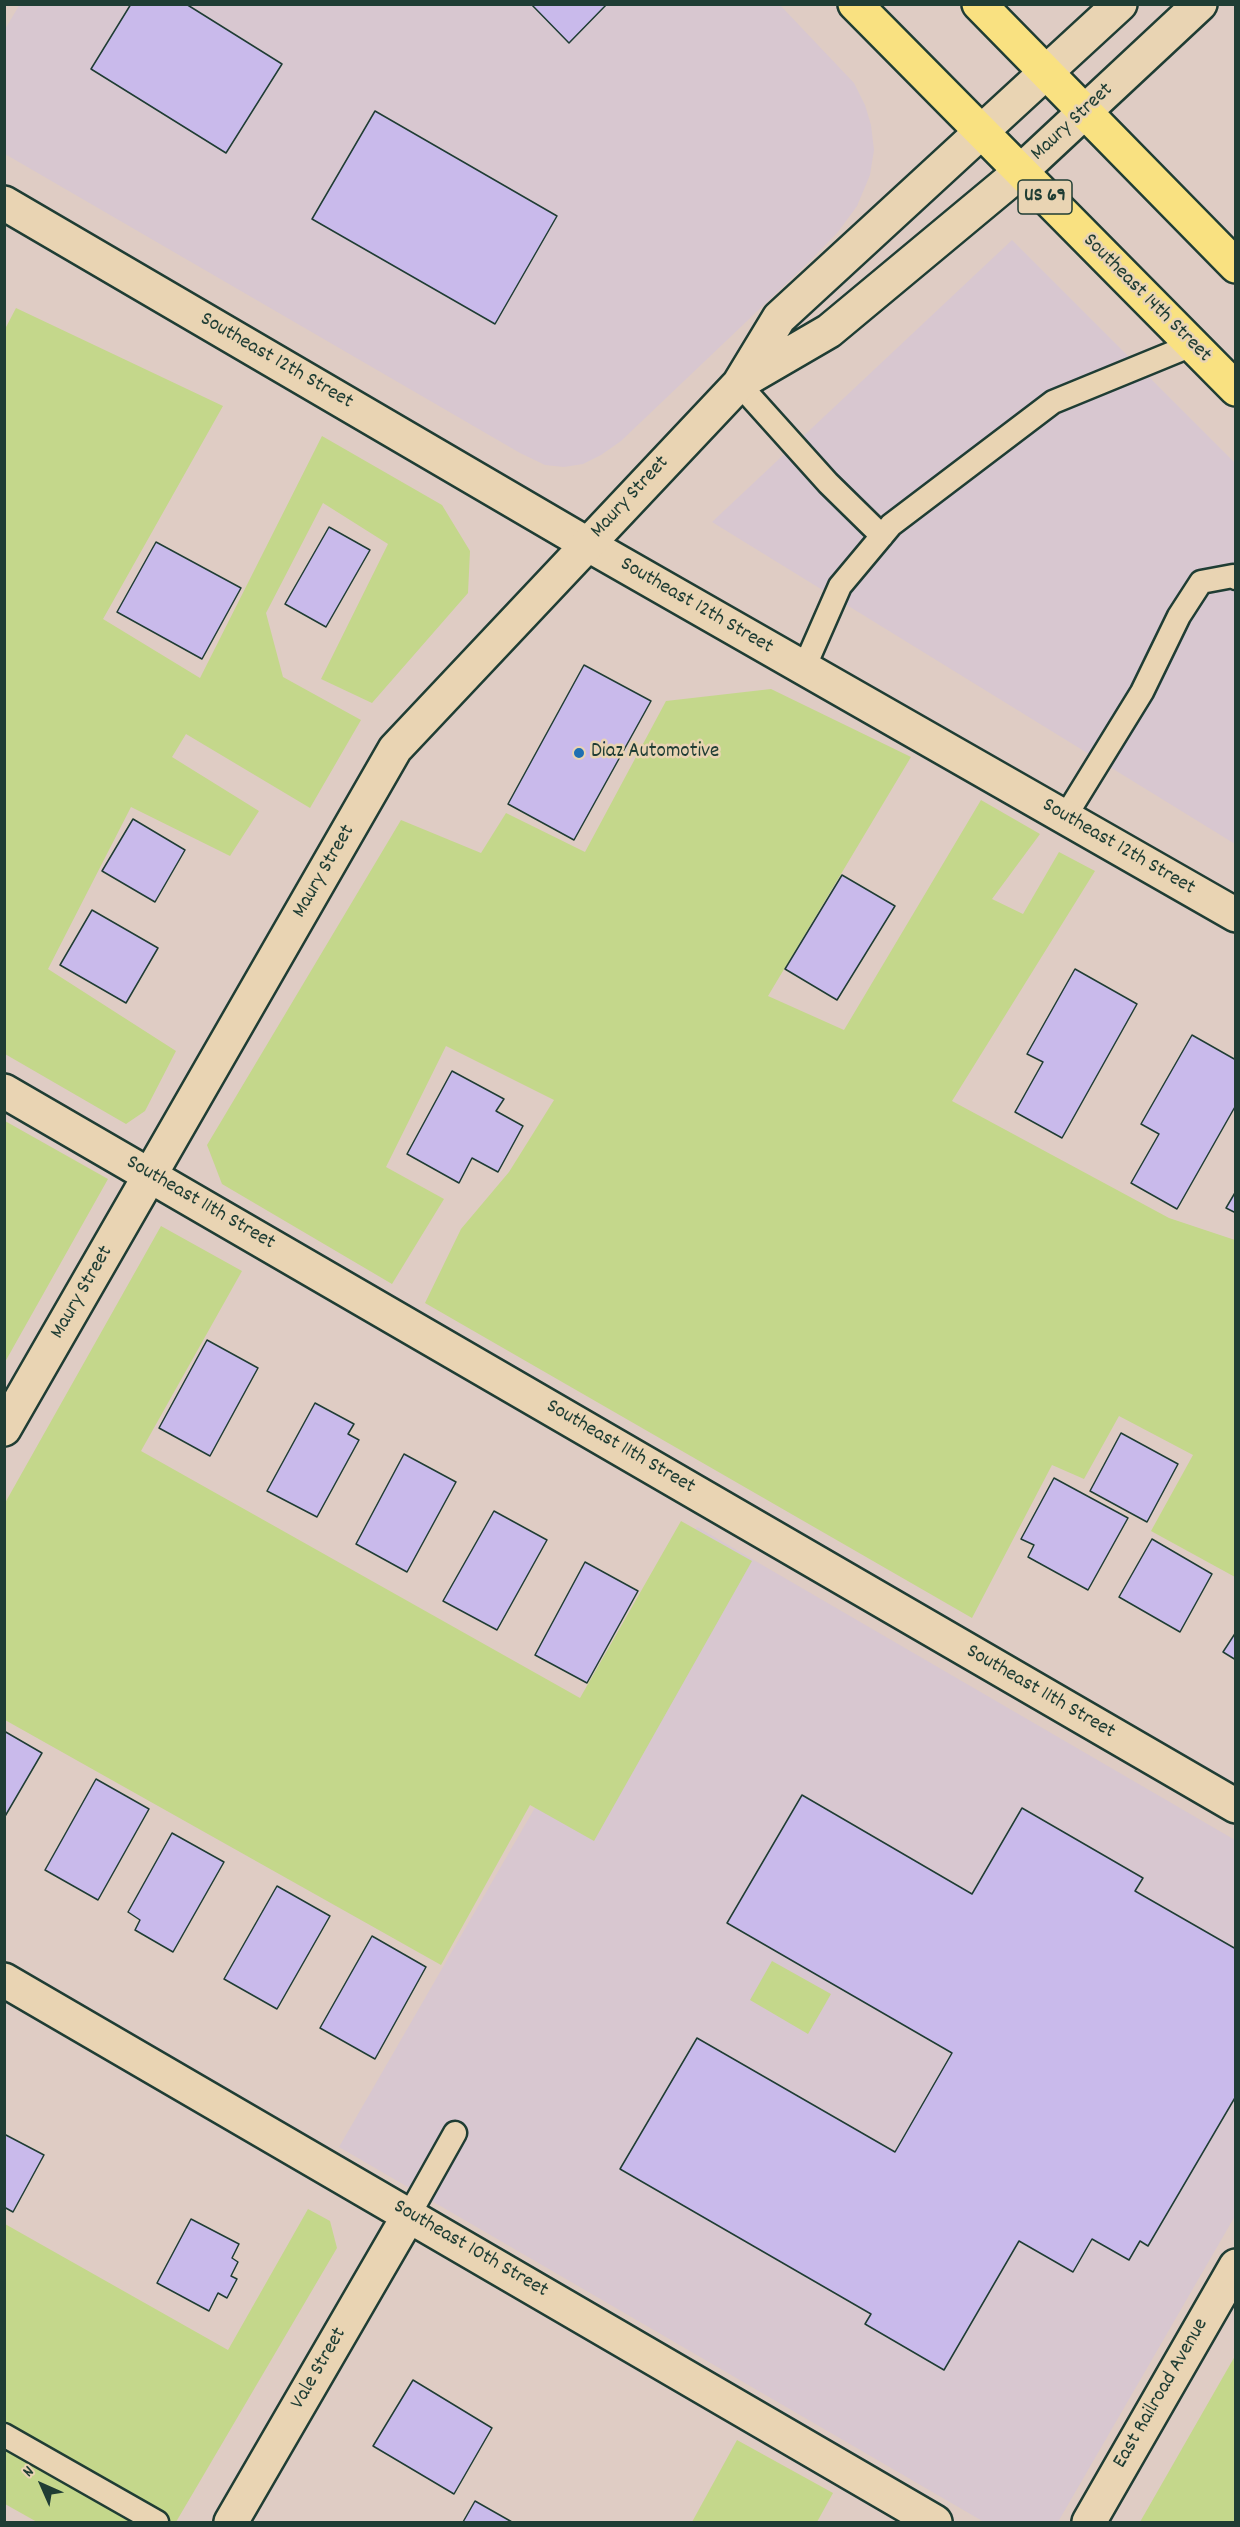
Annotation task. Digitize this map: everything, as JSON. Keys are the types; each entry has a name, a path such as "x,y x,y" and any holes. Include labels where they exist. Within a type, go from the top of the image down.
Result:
{"main road":[{"name":"Southeast 14th Street","path":"855,4 980,133 1236,389"},
{"path":"979,4 1236,266"}],"street":[{"name":"Maury Street","path":"4,1429 395,749 739,384 779,318 1120,4"},
{"name":"Maury Street","path":"739,384 829,331 1020,172 1200,4"},
{"name":"Southeast 12th Street","path":"4,203 587,544 1236,915"},
{"name":"Southeast 11th Street","path":"4,1091 1236,1806"},
{"name":"Southeast 10th Street","path":"4,1980 936,2523"},
{"name":"Vale Street","path":"231,2523 409,2215"},
{"name":"East Railroad Avenue","path":"1089,2523 1236,2266"}],"lane":[{"path":"804,668 840,586 891,525 1053,402 1192,345"},
{"path":"739,384 828,483 882,536"},
{"path":"1065,817 1142,692 1179,616 1201,582 1233,576 1236,578"},
{"path":"409,2215 455,2133"},
{"path":"4,2435 157,2523"}],"shaded area":[{"path":"20,4 780,5 854,83 865,105 871,125 874,150 870,175 857,206 838,232 621,441 583,464 564,467 545,465 520,453 5,154 4,31"},
{"path":"1012,240 1235,463 1235,844 712,522"},
{"path":"697,1527 1235,1840 1235,2216 1058,2522 984,2522 339,2147"}],"green space":[{"path":"16,308 223,406 103,619 200,678 322,436 442,505 470,551 468,593 372,703 321,679 388,544 323,503 266,613 283,677 361,720 310,808 186,734 172,757 259,811 230,856 131,807 48,969 176,1051 145,1111 126,1124 5,1054 4,331"},
{"path":"771,689 911,757 768,996 844,1030 981,800 1040,834 992,899 1023,914 1059,852 1095,871 952,1101 1169,1218 1235,1240 1235,1577 1151,1531 1193,1455 1119,1416 1084,1479 1052,1465 972,1618 425,1303 461,1229 509,1172 554,1100 446,1046 386,1167 444,1199 392,1284 222,1184 207,1145 401,820 481,853 506,813 585,852 666,701"},
{"path":"5,1121 108,1179 5,1362"},
{"path":"161,1226 242,1271 141,1451 580,1698 681,1521 752,1561 594,1841 530,1805 441,1965 5,1720 5,1503"},
{"path":"772,1961 831,1994 808,2034 750,2000"},
{"path":"308,2209 330,2221 337,2248 176,2522 37,2522 5,2504 5,2224 228,2350"},
{"path":"1235,2356 1235,2522 1140,2522"},
{"path":"737,2440 833,2493 817,2522 692,2522"}],"building":[{"path":"131,4 186,4 282,64 226,153 91,69"},
{"path":"531,4 607,4 569,43"},
{"path":"375,111 557,216 495,324 312,219"},
{"path":"329,527 370,550 326,627 285,604"},
{"path":"156,542 241,588 202,659 117,612"},
{"name":"Diaz Automotive","path":"584,665 651,701 574,840 508,804"},
{"path":"133,819 185,850 155,902 102,871"},
{"path":"842,875 895,906 837,1000 785,969"},
{"path":"92,910 158,948 126,1003 60,965"},
{"path":"1075,969 1137,1004 1062,1138 1015,1112 1043,1062 1027,1054"},
{"path":"1192,1035 1236,1060 1236,1105 1177,1209 1131,1183 1159,1134 1141,1124"},
{"path":"452,1071 504,1099 496,1111 523,1126 498,1172 472,1158 459,1183 407,1154"},
{"path":"1236,1191 1236,1213 1226,1208"},
{"path":"207,1340 258,1368 210,1456 159,1428"},
{"path":"315,1403 354,1424 348,1434 359,1440 317,1517 267,1491"},
{"path":"1121,1433 1178,1464 1147,1522 1090,1491"},
{"path":"404,1454 456,1482 407,1572 356,1544"},
{"path":"1054,1478 1128,1518 1088,1590 1028,1557 1034,1545 1021,1539"},
{"path":"494,1511 547,1540 497,1630 443,1601"},
{"path":"1152,1539 1212,1574 1180,1632 1119,1597"},
{"path":"585,1562 638,1591 587,1683 535,1655"},
{"path":"1236,1632 1236,1660 1223,1652"},
{"path":"4,1731 42,1753 4,1818"},
{"path":"96,1779 149,1809 98,1900 45,1870"},
{"path":"802,1795 972,1894 1022,1808 1143,1878 1135,1891 1236,1949 1236,2096 1148,2246 1140,2241 1129,2260 1092,2239 1073,2272 1019,2241 944,2370 865,2324 871,2314 620,2169 697,2038 895,2152 952,2053 727,1923"},
{"path":"172,1833 224,1862 173,1952 135,1930 140,1920 128,1912"},
{"path":"277,1886 330,1916 277,2009 224,1979"},
{"path":"372,1936 426,1967 375,2059 320,2028"},
{"path":"4,2134 44,2155 13,2212 4,2207"},
{"path":"191,2219 239,2244 232,2258 238,2262 231,2276 237,2279 227,2298 218,2293 209,2311 157,2283"},
{"path":"413,2380 492,2428 454,2494 373,2446"},
{"path":"475,2501 512,2522 463,2522"}],"place":[{"name":"Diaz Automotive","path":"579,753"}]}
